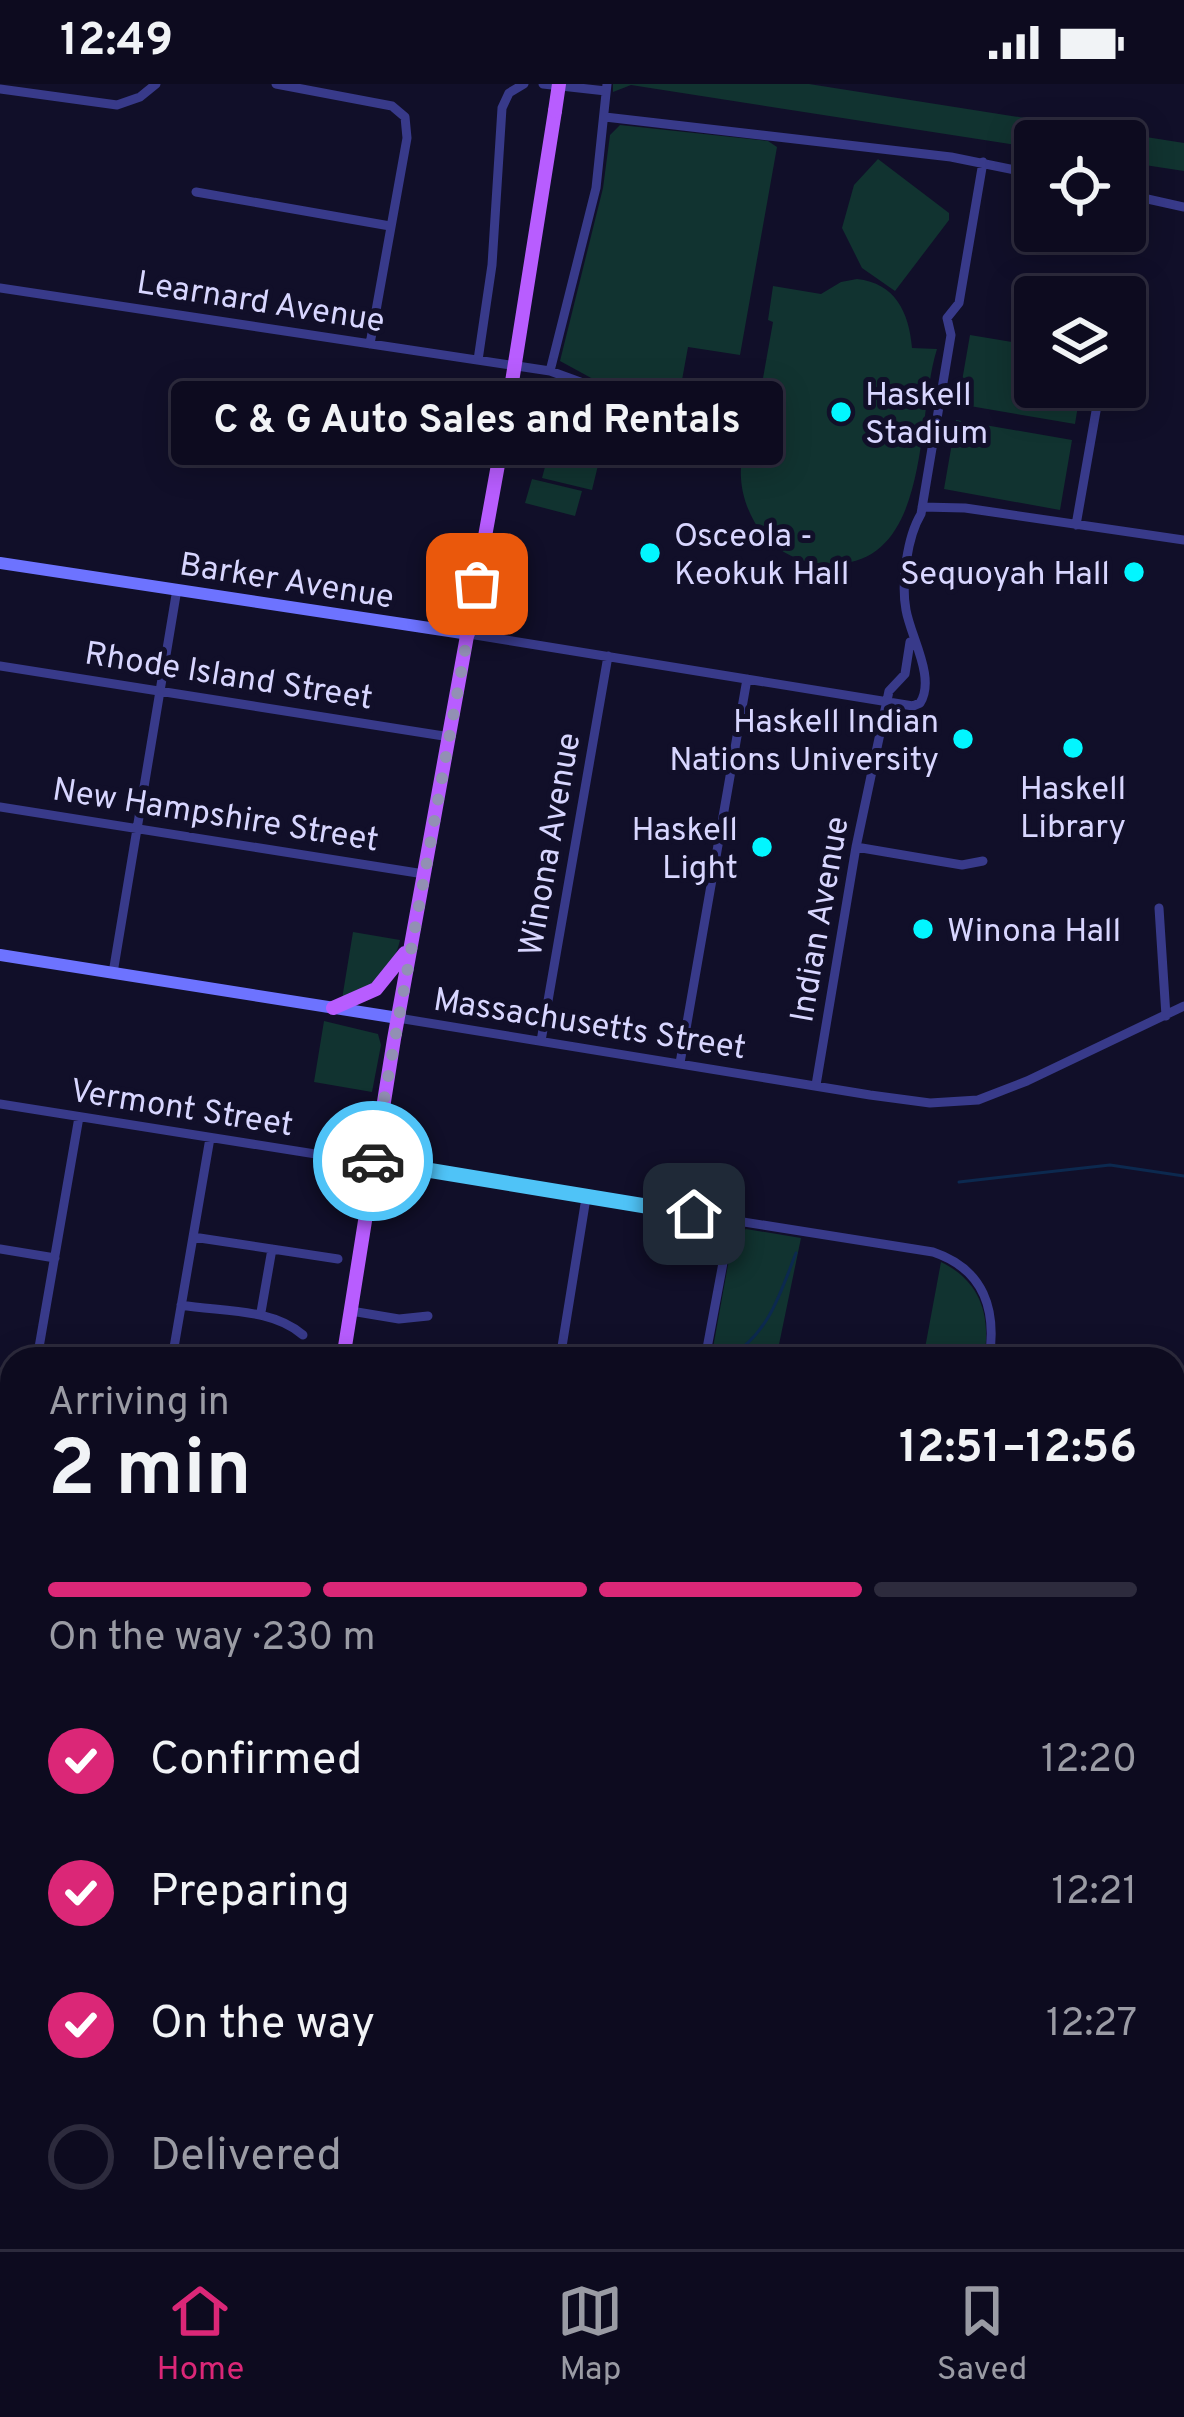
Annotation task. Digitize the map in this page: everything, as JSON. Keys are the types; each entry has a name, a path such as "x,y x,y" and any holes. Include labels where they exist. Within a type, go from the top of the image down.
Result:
{"main road":[{"path":"346,1347 373,1164 469,634 559,84"},
{"path":"333,1008 355,1001 382,983 413,938"}],"street":[{"path":"0,88 117,105 140,97 156,84"},
{"path":"276,84 392,106 404,114 407,131 370,344"},
{"path":"478,360 492,265 502,108 509,94 524,84"},
{"path":"543,84 606,88 596,188 550,371"},
{"path":"605,117 1014,170"},
{"name":"Indian Avenue","path":"920,704 927,687 910,627 904,583 951,335 947,318 959,303 983,163"},
{"path":"196,192 390,226"},
{"path":"1146,199 1184,207"},
{"name":"Learnard Avenue","path":"0,288 550,371 616,394 682,408"},
{"path":"1076,524 1097,408"},
{"path":"922,507 965,508 1184,540"},
{"name":"Barker Avenue","path":"0,562 920,704"},
{"path":"113,973 177,590"},
{"name":"Indian Avenue","path":"816,1085 856,847 889,691 907,667 910,627"},
{"name":"Winona Avenue","path":"541,1041 608,656"},
{"name":"Rhode Island Street","path":"0,666 450,737"},
{"path":"680,1064 746,679"},
{"name":"New Hampshire Street","path":"0,807 424,874"},
{"path":"856,847 962,865 982,861"},
{"path":"1160,908 1166,1016"},
{"name":"Massachusetts Street","path":"0,955 930,1102 977,1100 1184,1006"},
{"name":"Vermont Street","path":"0,1105 933,1252 956,1262 976,1279 989,1302 990,1347"},
{"path":"39,1347 79,1117"},
{"path":"174,1347 209,1138"},
{"path":"562,1347 586,1198"},
{"path":"708,1347 731,1220"},
{"path":"193,1237 338,1259"},
{"path":"0,1249 55,1258"},
{"path":"261,1312 272,1249"},
{"path":"181,1305 245,1316 261,1312 289,1323 302,1335"},
{"path":"352,1311 399,1318 428,1316"}],"green space":[{"path":"613,84 809,84 1038,120 1014,120 1014,145 631,85 613,92"},
{"path":"620,125 768,141 777,147 740,355 688,347 680,391 670,400 604,385 560,361 603,188 610,135"},
{"path":"1146,137 1184,143 1184,171 1146,165"},
{"path":"878,159 949,213 949,220 895,291 862,268 842,228 854,185"},
{"name":"Haskell Stadium","path":"857,279 881,286 898,302 912,348 937,349 915,479 905,511 890,537 868,556 837,564 815,563 786,553 762,533 746,502 741,468 747,468 773,322 768,320 773,286 821,294"},
{"path":"970,335 1014,342 1014,408 1078,408 1075,424 958,404"},
{"path":"956,420 1072,440 1060,510 944,489"},
{"path":"552,441 601,453 592,490 542,478"},
{"path":"532,479 582,491 575,516 525,503"},
{"path":"353,932 400,940 379,977 342,999"},
{"path":"324,1021 378,1034 381,1045 372,1092 314,1082"},
{"path":"746,1229 801,1238 778,1347 713,1347 733,1237"},
{"path":"941,1262 966,1280 981,1302 985,1347 925,1347"}],"waterway":[{"path":"959,1182 1110,1165 1184,1176"},
{"path":"743,1347 763,1325 796,1253"}],"way so far":[{"path":"373,1161 477,584"}],"place":[{"name":"Haskell Stadium","path":"841,412"},
{"name":"Osceola - Keokuk Hall","path":"650,553"},
{"name":"Sequoyah Hall","path":"1134,572"},
{"name":"C & G Auto Sales and Rentals","path":"477,584"},
{"name":"Haskell Indian Nations University","path":"963,739"},
{"name":"Haskell Library","path":"1073,748"},
{"name":"Haskell Light","path":"762,847"},
{"name":"Winona Hall","path":"923,929"}],"route":[{"path":"373,1161 694,1214"}]}
